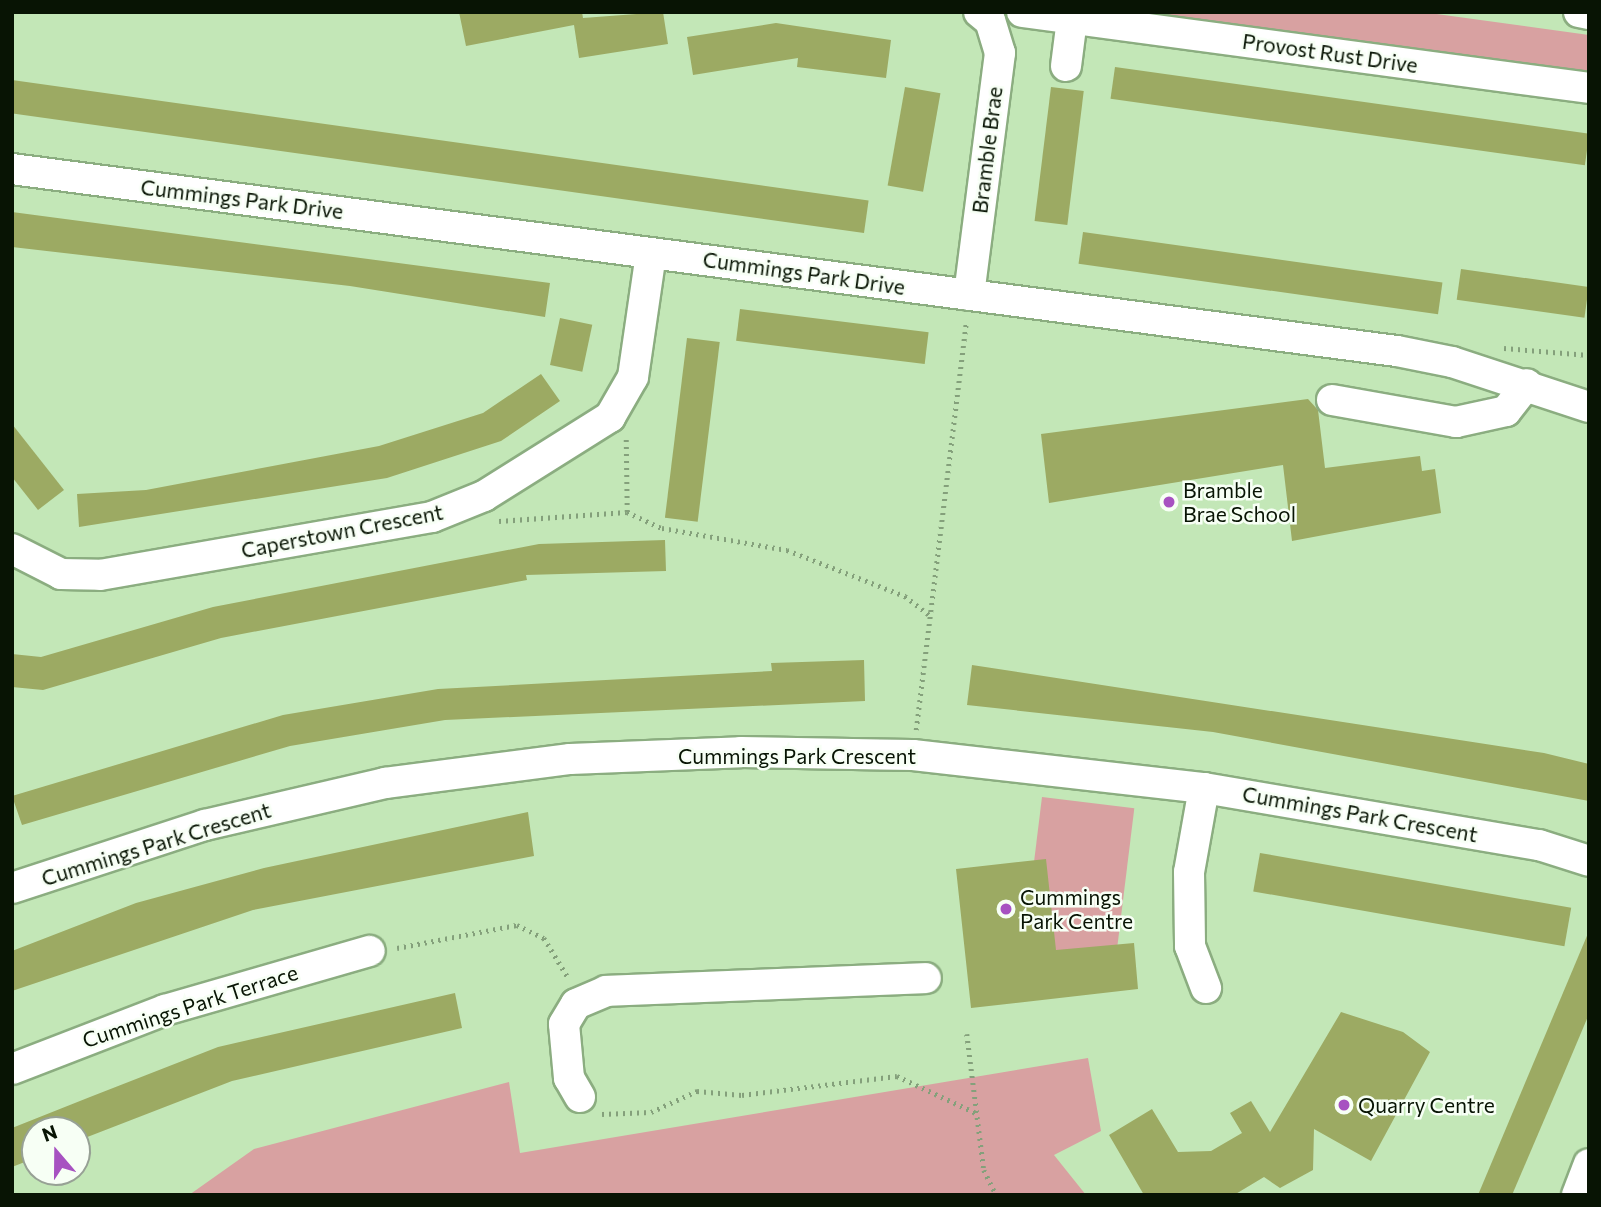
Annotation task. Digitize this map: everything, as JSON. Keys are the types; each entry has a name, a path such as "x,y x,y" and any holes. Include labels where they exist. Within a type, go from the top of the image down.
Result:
{"street":[{"name":"Bramble Brae","path":"969,295 1000,53 990,21 979,12"},
{"name":"Provost Rust Drive","path":"1021,12 1589,88"},
{"path":"1579,12 1589,14"},
{"path":"1066,66 1072,19"},
{"name":"Cummings Park Drive","path":"12,169 969,295 1452,362 1527,384 1589,407"},
{"name":"Caperstown Crescent","path":"12,549 61,574 100,575 432,516 484,496 610,416 633,377 651,253"},
{"path":"1332,400 1456,422 1506,411 1527,384"},
{"name":"Cummings Park Crescent","path":"12,888 205,825 385,783 569,759 913,755 1204,788 1457,830 1589,861"},
{"path":"1204,788 1189,872 1190,946 1206,988"},
{"name":"Cummings Park Terrace","path":"12,1069 164,1010 370,951"},
{"path":"580,1097 569,1078 564,1024 576,1004 606,991 926,978"},
{"path":"1577,1195 1589,1164"}],"path":[{"path":"913,755 969,295"},
{"path":"1452,362 1516,344 1589,355"},
{"path":"610,416 629,440 627,512"},
{"path":"484,496 500,522 627,512 662,528 787,550 905,596 930,616"},
{"path":"370,951 517,925 544,938 563,961 576,1004"},
{"path":"967,1034 984,1170 996,1195"},
{"path":"580,1097 603,1115 651,1112 697,1091 742,1095 897,1076 975,1112"}],"shaded area":[{"path":"1137,12 1422,12 1589,35 1589,74"},
{"path":"1042,797 1134,808 1116,961 1023,950"},
{"path":"1088,1058 1101,1131 1054,1155 1086,1195 189,1195 254,1149 509,1082 520,1153"}],"building":[{"path":"459,12 582,12 583,18 663,12 668,44 579,58 574,25 466,46"},
{"path":"776,23 891,40 886,78 797,67 798,58 693,75 687,37"},
{"path":"1115,67 1589,134 1585,165 1111,99"},
{"path":"12,80 869,200 864,233 12,113"},
{"path":"905,87 940,93 923,192 888,185"},
{"path":"1051,87 1084,91 1067,225 1035,221"},
{"path":"12,212 550,283 545,317 350,286 12,247"},
{"path":"1083,232 1442,283 1438,314 1079,264"},
{"path":"1461,269 1589,287 1584,318 1457,300"},
{"path":"740,309 929,332 925,364 736,341"},
{"path":"560,318 592,325 582,372 550,365"},
{"path":"687,338 720,342 698,522 665,518"},
{"path":"541,374 560,401 501,441 387,478 79,527 77,494 146,490 379,446 483,413"},
{"path":"1308,399 1318,410 1325,468 1420,456 1422,471 1435,469 1441,513 1292,541 1283,465 1049,503 1041,434"},
{"path":"12,424 64,490 38,510 12,477"},
{"path":"665,540 666,571 526,575 527,580 221,638 43,690 12,687 12,654 41,657 213,607 539,544"},
{"path":"864,660 865,701 445,720 290,746 22,825 12,796 283,715 438,689 772,671 771,663"},
{"path":"972,665 1544,753 1589,764 1589,801 1213,732 967,705"},
{"path":"528,812 534,856 253,910 12,991 12,951 136,903 264,868"},
{"path":"1260,853 1571,908 1564,946 1253,891"},
{"name":"Cummings Park Centre","path":"1046,859 1056,950 1134,943 1138,989 971,1008 956,869"},
{"path":"1589,931 1589,1014 1512,1195 1478,1195"},
{"path":"455,993 462,1028 232,1081 91,1136 91,1116 42,1116 218,1047"},
{"name":"Quarry Centre","path":"1341,1012 1403,1032 1430,1052 1371,1161 1314,1129 1313,1170 1280,1188 1264,1177 1234,1195 1144,1195 1109,1135 1152,1109 1178,1152 1211,1151 1242,1133 1230,1113 1251,1101 1270,1132"},
{"path":"21,1124 21,1163 12,1167 12,1128"}],"place":[{"name":"Bramble Brae School","path":"1169,502"},
{"name":"Cummings Park Centre","path":"1006,909"},
{"name":"Quarry Centre","path":"1344,1105"}]}
